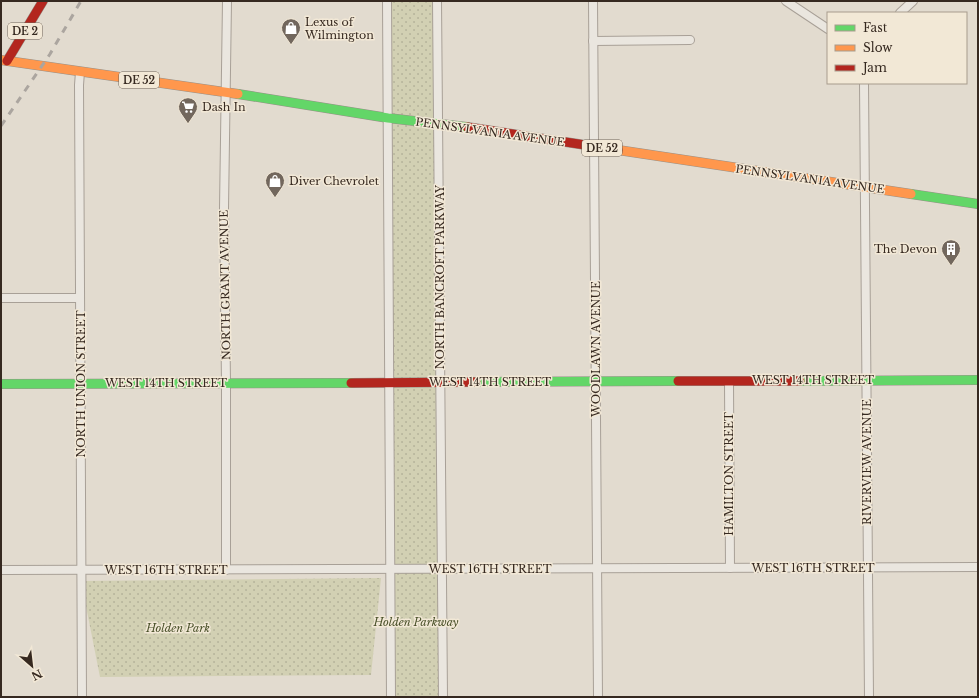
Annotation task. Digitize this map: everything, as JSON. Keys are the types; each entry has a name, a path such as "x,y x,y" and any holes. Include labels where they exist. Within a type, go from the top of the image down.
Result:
{"main road":[{"name":"DE 2","path":"4,61 43,1"},
{"name":"PENNSYLVANIA AVENUE","path":"4,61 226,92 388,118 438,123 978,204"},
{"name":"WEST 14TH STREET","path":"1,384 978,380"}],"street":[{"name":"NORTH GRANT AVENUE","path":"226,570 224,208 227,1"},
{"path":"387,1 391,697"},
{"name":"NORTH BANCROFT PARKWAY","path":"437,1 443,697"},
{"name":"WOODLAWN AVENUE","path":"593,1 598,697"},
{"path":"786,1 827,28"},
{"path":"901,12 913,1"},
{"path":"593,41 690,40"},
{"name":"NORTH UNION STREET","path":"80,72 82,697"},
{"name":"RIVERVIEW AVENUE","path":"864,84 867,568 870,652 869,697"},
{"path":"1,298 80,298"},
{"name":"HAMILTON STREET","path":"729,381 730,568"},
{"name":"WEST 16TH STREET","path":"1,570 978,567"}],"green space":[{"name":"Holden Parkway","path":"387,1 437,1 443,697 391,697"},
{"name":"Holden Park","path":"381,578 371,675 100,677 81,581"}],"railway":[{"path":"1,126 50,54 81,1"}],"traffic: fast":[{"path":"238,94 388,118 467,127"},
{"path":"911,194 978,204"},
{"path":"800,381 978,380"},
{"path":"476,382 678,381"},
{"path":"1,384 351,383"}],"traffic: slow":[{"path":"1,60 238,94"},
{"path":"618,150 911,194"}],"traffic: jam":[{"path":"7,61 43,1"},
{"path":"467,127 618,150"},
{"path":"678,381 800,381"},
{"path":"351,383 476,382"}],"place":[{"name":"Lexus of Wilmington","path":"291,45"},
{"name":"Dash In","path":"188,124"},
{"name":"Diver Chevrolet","path":"275,198"},
{"name":"The Devon","path":"951,266"}]}
